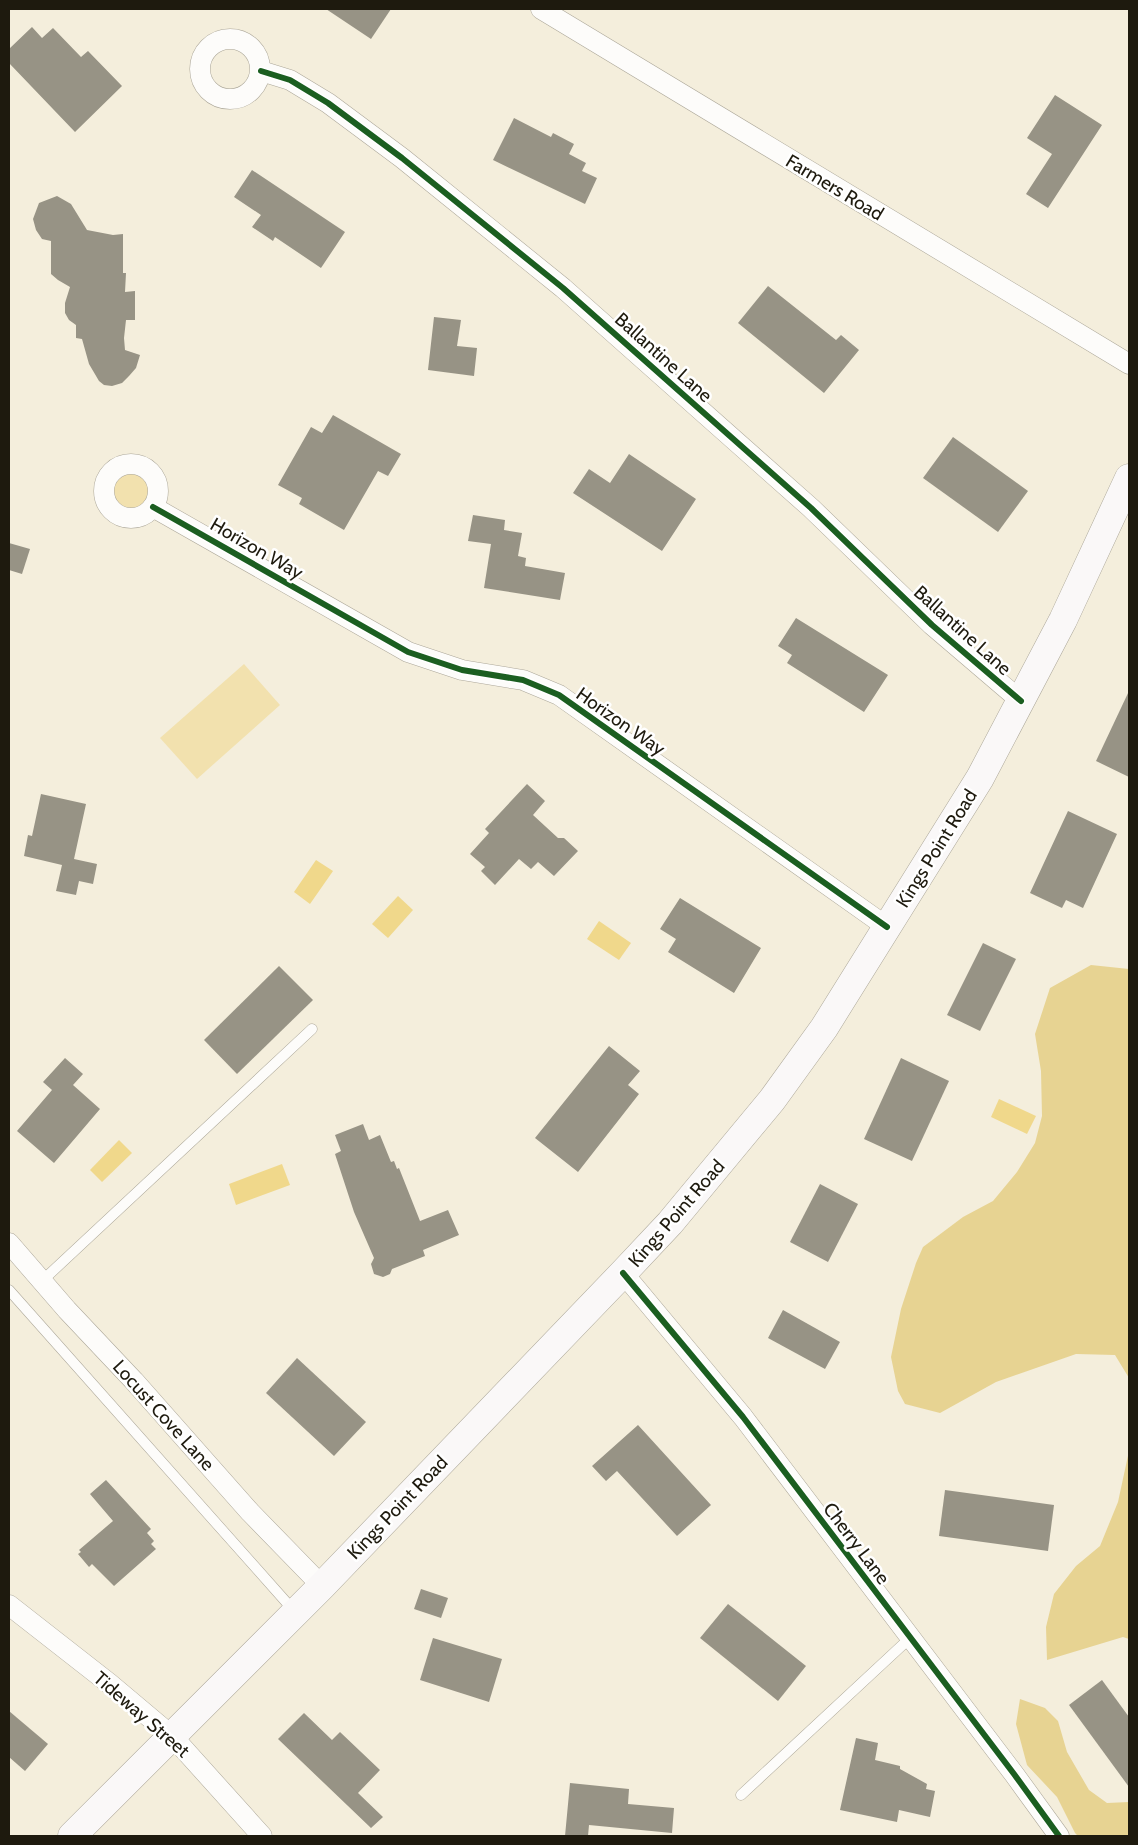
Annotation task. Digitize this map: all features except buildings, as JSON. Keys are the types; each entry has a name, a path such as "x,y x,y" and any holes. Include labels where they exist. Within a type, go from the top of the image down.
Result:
{"main road":[{"name":"Kings Point Road","path":"72,1836 322,1586 623,1273 670,1223 772,1100 824,1028 980,778 1063,620 1129,478"}],"street":[{"name":"Farmers Road","path":"540,9 1129,364"},
{"name":"Ballantine Lane","path":"261,71 290,80 328,103 402,158 563,288 811,508 932,625 1020,701"},
{"name":"Horizon Way","path":"153,506 408,652 462,670 524,680 559,695 887,927"},
{"name":"Locust Cove Lane","path":"9,1243 250,1512 322,1586"},
{"name":"Cherry Lane","path":"623,1273 743,1417 1059,1836"},
{"name":"Tideway Street","path":"9,1605 110,1684 173,1737 262,1836"}],"lane":[{"path":"42,1281 312,1029"},
{"path":"9,1290 295,1613"},
{"path":"741,1795 910,1638"}],"shaded area":[{"path":"131,472 145,477 150,491 145,505 131,510 117,505 112,491 117,477"},
{"path":"244,664 280,705 197,779 160,738"},
{"path":"316,860 333,871 310,904 294,892"},
{"path":"398,896 413,910 388,938 372,924"},
{"path":"599,921 631,943 619,960 587,939"},
{"path":"1091,965 1129,969 1129,1378 1115,1355 1076,1354 996,1382 940,1413 905,1404 898,1391 891,1357 901,1309 916,1263 923,1247 963,1217 993,1201 1017,1172 1035,1143 1042,1116 1041,1071 1035,1034 1050,988"},
{"path":"999,1099 1036,1116 1027,1134 991,1117"},
{"path":"119,1140 132,1153 102,1182 90,1170"},
{"path":"282,1164 290,1185 236,1205 229,1184"},
{"path":"1129,1451 1129,1639 1123,1637 1047,1660 1046,1627 1054,1594 1076,1566 1100,1546 1118,1502"},
{"path":"1020,1699 1045,1708 1058,1721 1067,1752 1089,1790 1107,1803 1129,1802 1129,1836 1078,1836 1075,1833 1057,1797 1027,1765 1016,1724"}],"cycle path":[{"path":"261,71 290,80 328,103 402,158 563,288 811,508 932,625 1021,701"},
{"path":"153,507 408,652 462,670 523,680 559,695 887,927"},
{"path":"623,1273 743,1417 1059,1836"}]}
